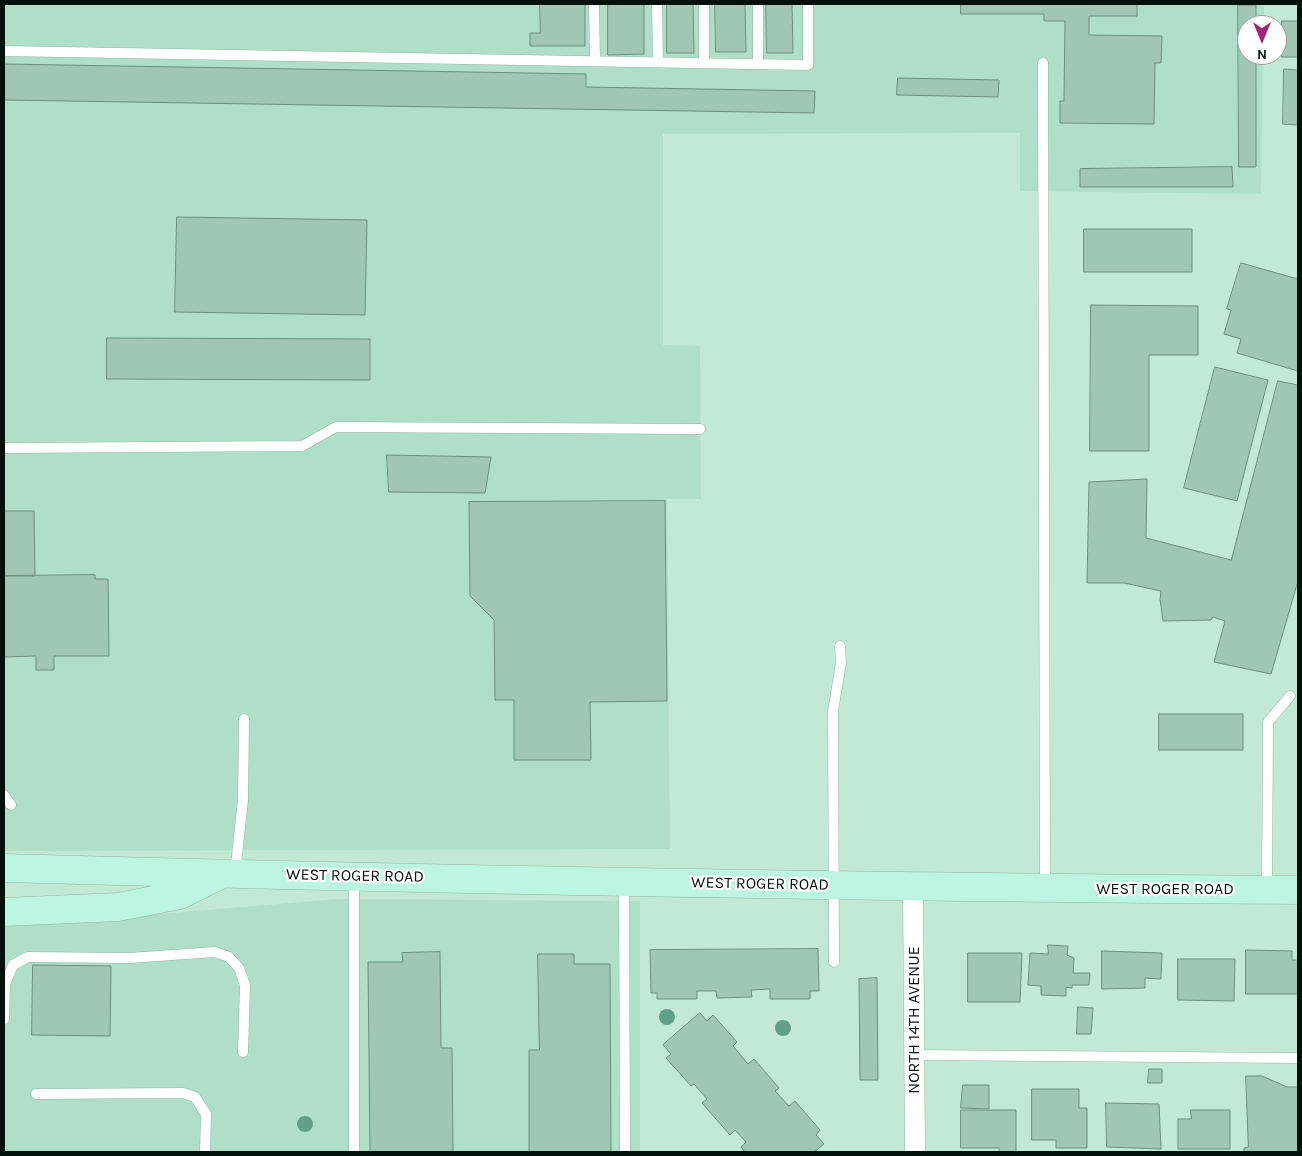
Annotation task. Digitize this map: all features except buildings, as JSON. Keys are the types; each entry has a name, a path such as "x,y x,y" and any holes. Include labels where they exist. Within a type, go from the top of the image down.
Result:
{"street":[{"name":"WEST ROGER ROAD","path":"4,868 834,886 1298,890"},
{"name":"WEST ROGER ROAD","path":"4,912 118,907 180,895 228,874"},
{"name":"NORTH 14TH AVENUE","path":"913,887 915,1152"}],"lane":[{"path":"594,4 595,61"},
{"path":"657,4 658,62"},
{"path":"704,4 704,63"},
{"path":"758,4 758,64"},
{"path":"4,51 808,65 808,4"},
{"path":"1043,63 1046,888"},
{"path":"4,448 302,446 336,427 700,429"},
{"path":"834,962 832,711 840,663 840,646"},
{"path":"1267,890 1268,722 1290,696"},
{"path":"228,874 243,800 244,719"},
{"path":"4,795 11,805"},
{"path":"354,876 354,1152"},
{"path":"624,881 625,1152"},
{"path":"4,1019 5,984 14,965 28,957 129,958 215,952 228,957 239,968 245,984 243,1052"},
{"path":"914,1055 1298,1058"},
{"path":"36,1094 183,1093 189,1095 194,1097 206,1114 205,1152"}],"shaded area":[{"path":"4,4 1264,4 1264,15 1237,15 1237,65 1263,65 1261,194 1020,191 1020,133 663,134 663,345 700,346 701,499 667,499 670,849 4,851"},
{"path":"339,899 640,901 640,1152 4,1152 4,927"}]}
